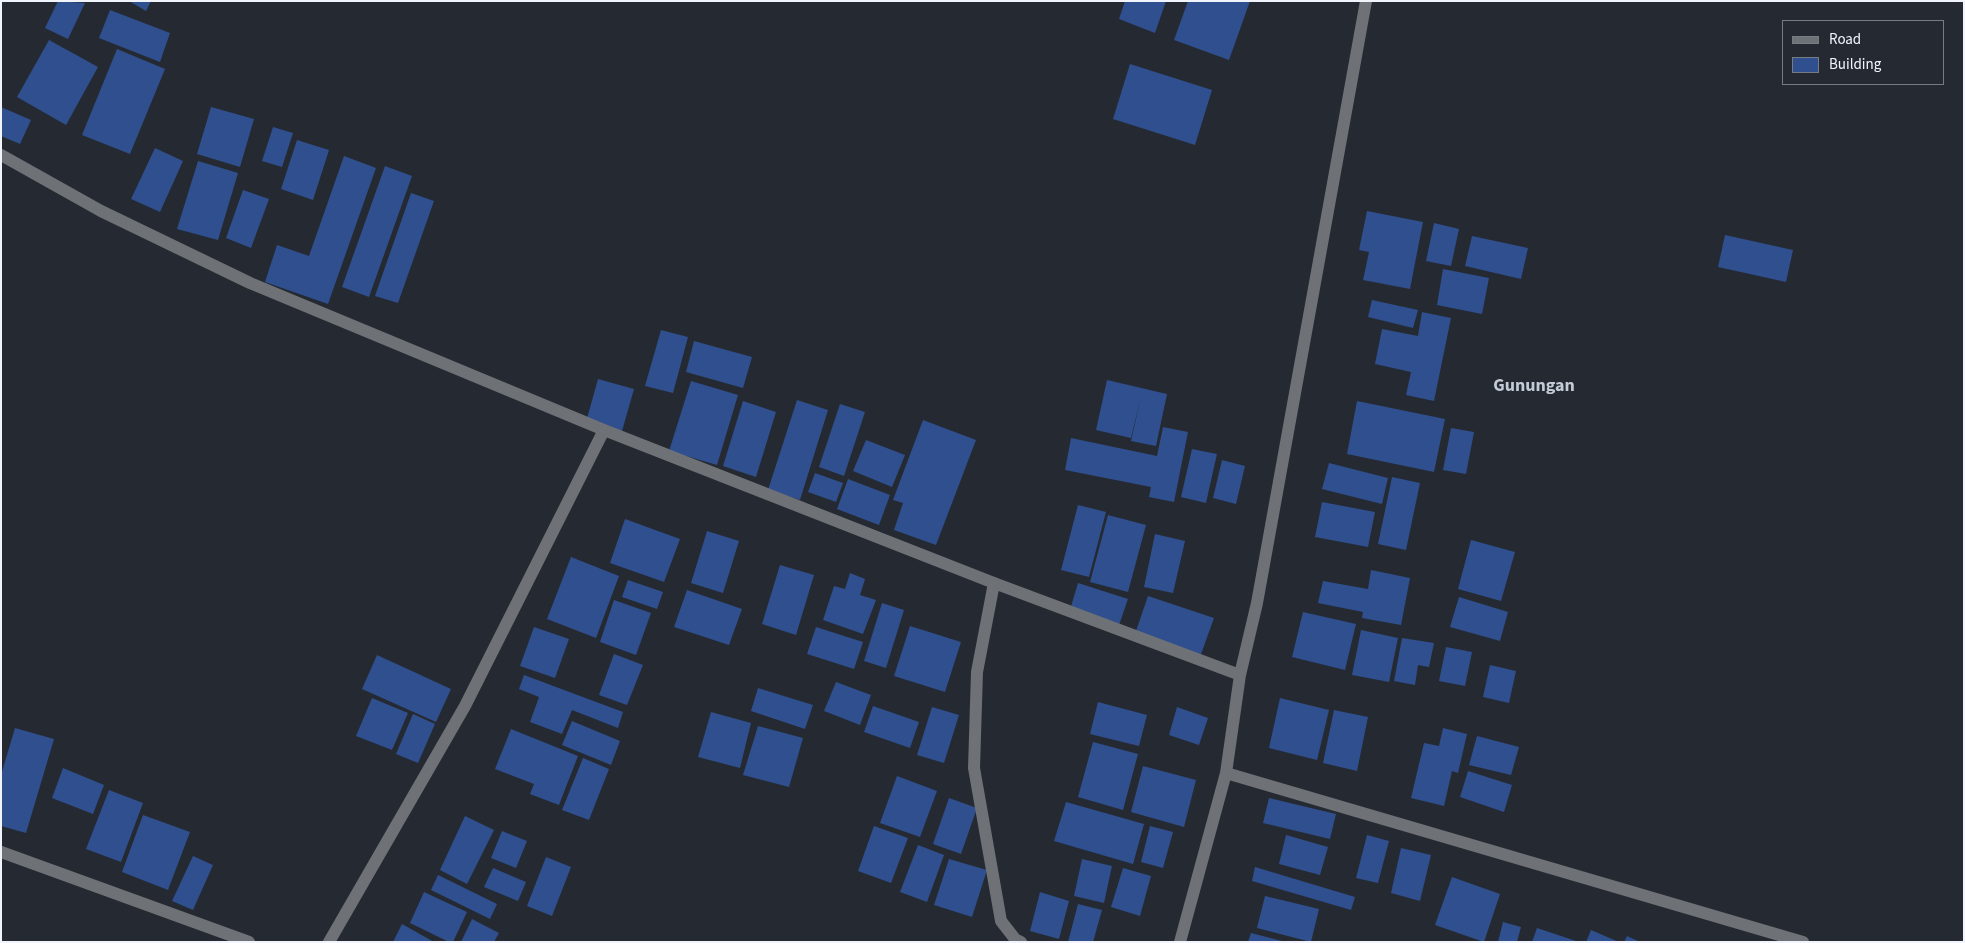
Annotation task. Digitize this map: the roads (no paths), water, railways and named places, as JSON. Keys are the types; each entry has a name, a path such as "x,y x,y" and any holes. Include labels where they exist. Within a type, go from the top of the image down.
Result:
{"street":[{"path":"1180,942 1226,773 1240,675 1257,602 1366,1"},
{"path":"1,155 101,211 250,283 604,430 994,583 1240,675"},
{"path":"329,942 465,706 604,430"},
{"path":"994,583 977,672 974,768 1001,921 1015,939 1020,942"},
{"path":"1226,773 1796,941"},
{"path":"1,852 249,942"}],"district":[{"name":"Gunungan","path":"1534,387"}]}
